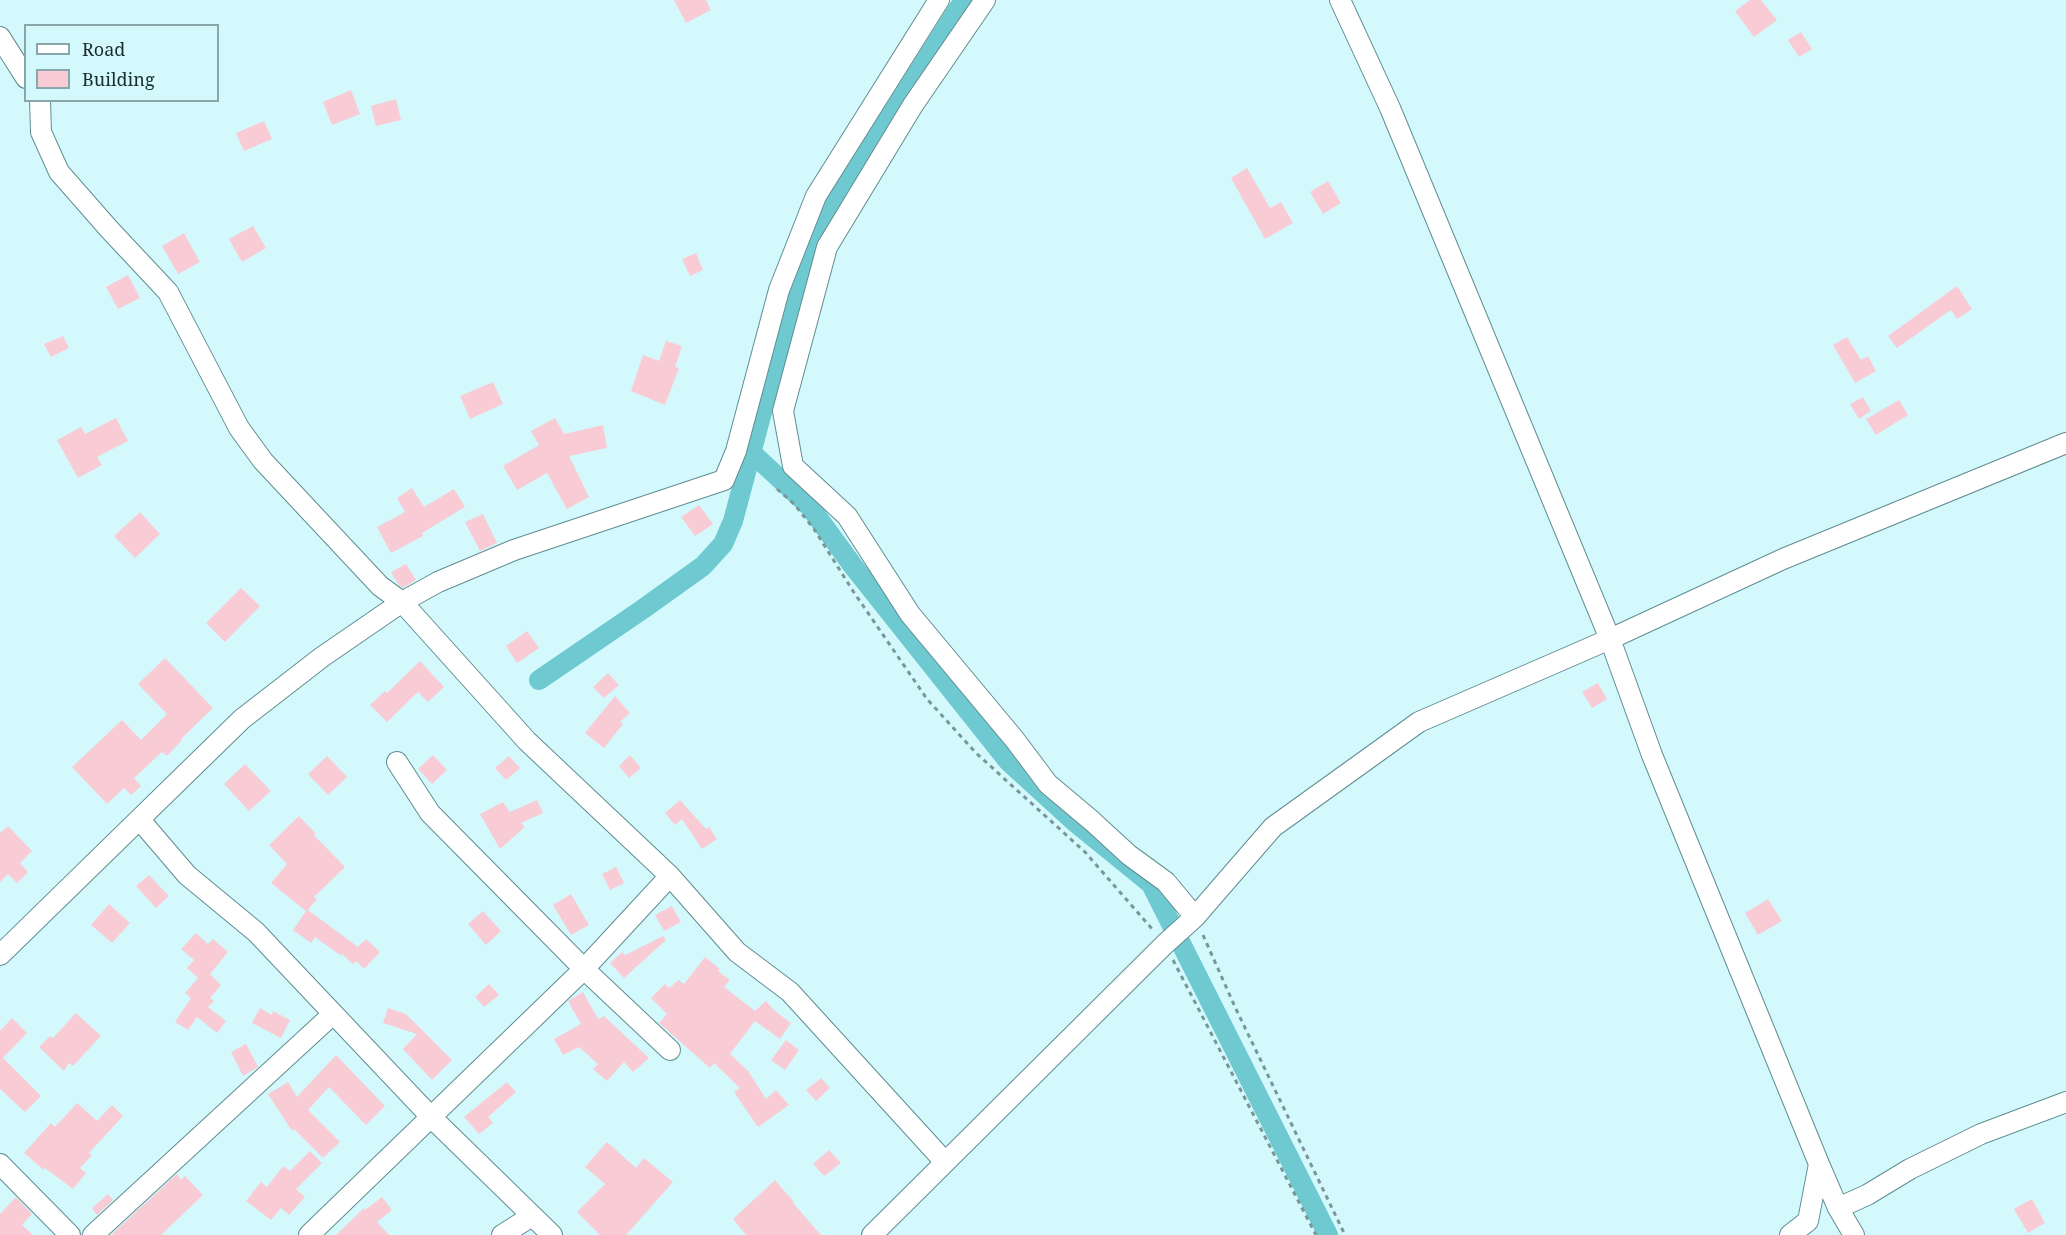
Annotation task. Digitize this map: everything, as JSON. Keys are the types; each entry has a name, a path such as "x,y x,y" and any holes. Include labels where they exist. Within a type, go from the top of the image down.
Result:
{"street":[{"path":"0,955 242,719 322,657 402,602 438,582 514,550 724,480 736,451 779,290 816,196 939,0"},
{"path":"985,0 913,105 827,247 783,411 793,466 847,516 910,614 1015,740 1048,784 1129,855 1166,882 1195,917"},
{"path":"1340,0 1390,108 1610,639 1652,755 1819,1164 1838,1208 1854,1235"},
{"path":"0,37 24,75"},
{"path":"40,102 41,132 59,172 168,292 239,428 263,461 380,586 402,602 527,741 670,876 737,952 789,992 945,1162"},
{"path":"872,1235 1165,944 1195,917 1273,827 1419,722 1610,639 1783,559 2066,443"},
{"path":"397,762 430,813 584,969 670,1050"},
{"path":"140,820 187,875 256,932 432,1118 552,1235"},
{"path":"309,1235 584,969 670,876"},
{"path":"93,1235 333,1014"},
{"path":"1838,1208 1981,1134 2066,1102"},
{"path":"0,1164 70,1235"},
{"path":"1790,1235 1808,1221 1819,1164"},
{"path":"502,1235 532,1216"}],"path":[{"path":"777,489 794,504 814,529 853,591 927,699 976,753 1085,852 1165,944 1316,1235"},
{"path":"1195,917 1235,1007 1345,1235"}],"building":[{"path":"674,0 706,0 711,10 686,23"},
{"path":"1750,0 1761,0 1777,20 1754,37 1735,11"},
{"path":"1801,32 1812,49 1799,57 1788,40"},
{"path":"351,90 360,114 332,125 323,102"},
{"path":"396,99 401,120 376,126 371,106"},
{"path":"264,121 272,139 244,151 236,133"},
{"path":"1247,168 1270,208 1281,202 1293,223 1265,239 1231,178"},
{"path":"1328,181 1341,203 1323,214 1310,192"},
{"path":"253,226 266,248 242,262 229,239"},
{"path":"184,233 200,262 178,274 162,246"},
{"path":"696,253 703,270 690,276 682,259"},
{"path":"128,275 140,298 118,309 106,287"},
{"path":"1957,286 1972,309 1957,319 1951,310 1897,348 1888,336"},
{"path":"63,336 69,348 51,357 44,344"},
{"path":"1847,337 1861,360 1868,356 1876,371 1855,383 1833,345"},
{"path":"666,341 682,346 675,367 679,368 665,405 631,391 643,355 659,361"},
{"path":"493,382 503,404 470,419 460,396"},
{"path":"1863,397 1871,411 1859,419 1850,404"},
{"path":"1899,400 1908,415 1876,435 1866,419"},
{"path":"116,418 128,441 97,457 102,465 78,478 57,440 81,427 85,434"},
{"path":"555,418 564,434 603,425 607,448 569,456 589,497 567,509 547,473 517,490 503,466 539,445 531,431"},
{"path":"412,488 424,507 454,489 465,507 422,533 423,536 391,553 377,527 405,512 397,498"},
{"path":"699,505 713,524 695,536 681,517"},
{"path":"140,512 160,534 135,558 114,536"},
{"path":"483,514 497,543 480,551 465,522"},
{"path":"406,564 416,580 403,588 391,572"},
{"path":"241,588 260,606 225,642 206,623"},
{"path":"527,631 539,648 517,663 506,646"},
{"path":"165,658 213,708 167,756 162,752 134,778 141,786 131,795 124,788 107,804 72,767 122,720 141,740 167,714 138,684"},
{"path":"420,661 444,687 428,702 418,692 387,722 370,705 385,691 387,693"},
{"path":"608,673 619,685 604,698 593,687"},
{"path":"1598,683 1607,699 1592,708 1582,692"},
{"path":"615,696 630,713 620,722 623,724 604,748 585,733"},
{"path":"433,755 447,770 432,784 418,769"},
{"path":"630,755 641,768 629,778 619,766"},
{"path":"327,756 347,777 328,795 308,774"},
{"path":"509,756 520,768 506,780 495,768"},
{"path":"245,764 271,791 249,811 224,784"},
{"path":"537,800 543,813 521,823 525,827 500,849 480,814 503,802 510,812"},
{"path":"680,800 706,829 709,827 717,839 702,849 682,819 675,825 665,813"},
{"path":"299,816 345,867 314,897 317,899 308,910 358,947 366,939 380,952 364,969 356,961 353,964 315,937 311,943 293,930 306,911 271,883 287,864 269,845"},
{"path":"8,826 32,851 20,863 28,872 17,883 8,874 0,882 0,833"},
{"path":"616,867 624,883 610,890 602,874"},
{"path":"149,875 169,896 156,908 136,886"},
{"path":"571,894 589,925 571,935 553,905"},
{"path":"1768,899 1782,921 1758,935 1745,913"},
{"path":"109,904 130,923 112,943 91,925"},
{"path":"672,906 681,922 664,931 655,915"},
{"path":"483,911 501,931 486,945 468,924"},
{"path":"196,933 208,944 213,939 228,952 210,974 221,985 210,998 214,1001 208,1007 226,1021 217,1033 197,1017 188,1030 175,1022 191,998 185,993 198,978 187,968 194,960 181,949"},
{"path":"663,936 666,940 624,978 610,963 622,952 625,955"},
{"path":"705,957 730,980 724,987 755,1011 766,1001 791,1023 780,1039 755,1021 730,1054 748,1071 766,1099 776,1090 789,1105 758,1127 734,1092 740,1088 714,1063 710,1068 659,1023 667,1014 651,998 665,984 669,988 679,980 684,984"},
{"path":"489,984 499,995 484,1007 475,997"},
{"path":"583,992 598,1019 604,1016 649,1058 633,1072 624,1062 607,1081 593,1069 598,1064 579,1047 563,1055 554,1039 581,1024 568,1001"},
{"path":"260,1008 272,1015 273,1011 290,1020 281,1038 252,1023"},
{"path":"388,1008 406,1014 452,1060 432,1080 403,1049 417,1034 383,1023"},
{"path":"76,1013 101,1036 73,1066 69,1063 64,1071 39,1047 50,1036 53,1038"},
{"path":"12,1018 27,1033 3,1058 41,1096 25,1112 0,1089 0,1031"},
{"path":"786,1040 799,1050 785,1070 771,1060"},
{"path":"246,1044 258,1067 243,1076 231,1052"},
{"path":"336,1055 385,1106 366,1125 329,1087 308,1110 340,1142 323,1158 294,1129 292,1131 268,1094 288,1082 297,1097"},
{"path":"821,1078 830,1088 816,1101 806,1090"},
{"path":"507,1082 516,1092 488,1117 493,1123 479,1134 464,1117"},
{"path":"77,1103 97,1121 112,1105 123,1116 89,1153 92,1155 80,1168 86,1173 73,1189 45,1168 44,1170 24,1153 51,1123 55,1127"},
{"path":"607,1142 636,1168 644,1158 673,1182 626,1235 600,1235 577,1212 605,1184 585,1167"},
{"path":"829,1150 841,1163 824,1176 813,1164"},
{"path":"310,1151 322,1163 296,1189 305,1197 289,1215 281,1208 271,1220 246,1201 261,1182 267,1187 283,1166 290,1171"},
{"path":"177,1174 181,1180 185,1176 203,1195 161,1235 114,1235 113,1233"},
{"path":"775,1180 821,1235 746,1235 733,1219"},
{"path":"108,1194 113,1200 97,1215 92,1208"},
{"path":"16,1197 32,1214 22,1225 33,1235 0,1235 0,1214"},
{"path":"382,1197 392,1210 377,1222 389,1235 336,1235 364,1208 365,1210"},
{"path":"2032,1199 2045,1223 2028,1233 2014,1209"}],"waterway":[{"path":"539,680 703,566 723,544 733,521 805,251 964,0"},
{"path":"752,453 810,507 853,566 1008,761 1076,823 1151,884 1328,1235"}]}
